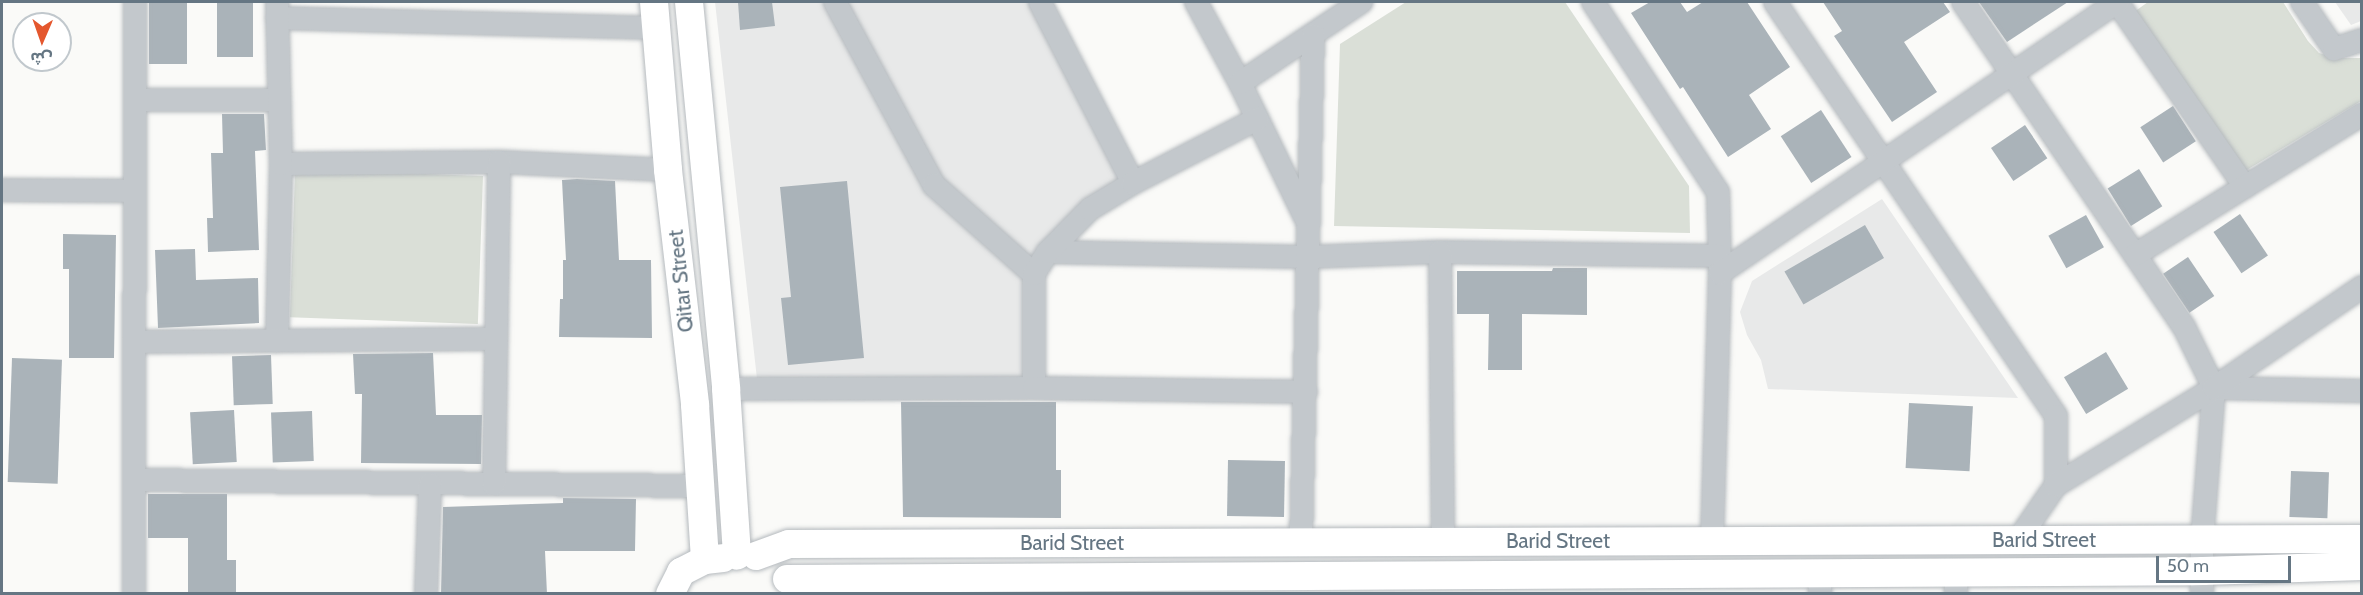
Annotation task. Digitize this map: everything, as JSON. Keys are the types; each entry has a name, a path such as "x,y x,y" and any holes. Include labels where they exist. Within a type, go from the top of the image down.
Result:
{"main road":[{"name":"Qitar Street","path":"689,2 697,64 726,389 746,556"},
{"name":"Qitar Street","path":"656,15 668,170 695,405 705,560"},
{"path":"660,71 697,64"},
{"path":"672,198 707,193"},
{"name":"Barid Street","path":"705,560 746,556 789,544 2361,538"},
{"path":"746,556 787,586"},
{"path":"670,594 681,572 705,560"},
{"name":"Barid Street","path":"787,586 2202,582 2361,566"}],"street":[{"path":"134,594 135,2"},
{"path":"835,2 934,185 1034,274"},
{"path":"1040,2 1133,183"},
{"path":"1196,2 1240,83 1308,223"},
{"path":"1240,83 1361,2"},
{"path":"1593,2 1718,192 1720,264 1712,541"},
{"path":"1775,2 2056,416 2056,485"},
{"path":"1963,2 2184,327 2214,388 2202,539 2202,582"},
{"path":"1048,252 1307,257 1440,252 1720,264 1883,161 2117,2 2245,187"},
{"path":"2302,2 2334,49 2361,40"},
{"path":"277,341 281,164 277,10 656,15"},
{"path":"1301,542 1313,35"},
{"path":"135,100 279,100"},
{"path":"2134,255 2361,114"},
{"path":"1034,388 1034,274 1048,252 1090,209 1133,183 1257,119"},
{"path":"281,164 499,162 668,170"},
{"path":"494,484 499,162"},
{"path":"2,190 135,191"},
{"path":"1440,252 1443,542"},
{"path":"2018,540 2056,485 2214,388 2361,287"},
{"path":"134,342 496,339"},
{"path":"726,389 1034,388 1306,392"},
{"path":"2214,388 2361,391"},
{"path":"134,480 701,486"},
{"path":"426,594 430,484"}],"shaded area":[{"path":"715,2 1040,2 1133,183 1034,274 1034,388 758,388"},
{"path":"1406,2 1565,2 1689,186 1690,233 1334,226 1340,44"},
{"path":"2148,2 2283,2 2308,41 2319,53 2336,58 2361,58 2361,101 2245,171 2134,12"},
{"path":"2335,2 2361,2 2361,21 2351,25"},
{"path":"295,169 483,176 478,324 290,317"},
{"path":"1882,199 2018,398 1768,389 1761,360 1747,335 1740,312 1752,281"}],"building":[{"path":"149,2 187,2 187,64 149,64"},
{"path":"217,2 253,2 253,57 217,57"},
{"path":"738,2 772,2 775,26 740,30"},
{"path":"1650,2 1680,2 1687,12 1703,2 1747,2 1790,67 1749,95 1771,129 1728,157 1683,87 1680,89 1631,13"},
{"path":"1823,2 1943,2 1950,12 1904,42 1937,92 1892,122 1834,36 1842,31"},
{"path":"1979,2 2068,2 2007,42"},
{"path":"2173,106 2196,141 2163,162 2140,127"},
{"path":"1821,110 1851,157 1811,183 1781,136"},
{"path":"222,114 264,114 266,150 255,151 259,250 208,252 207,218 213,218 211,153 223,153"},
{"path":"2025,125 2047,158 2013,181 1991,148"},
{"path":"2139,169 2162,206 2131,226 2108,189"},
{"path":"562,180 615,181 619,260 651,260 652,338 559,337 560,299 563,299 563,260 566,260"},
{"path":"847,181 864,358 788,365 781,298 791,297 780,187"},
{"path":"2240,214 2268,255 2241,273 2213,232"},
{"path":"2086,215 2104,247 2066,268 2048,236"},
{"path":"1865,225 1884,258 1803,304 1784,272"},
{"path":"63,234 116,235 114,358 69,358 69,269 63,269"},
{"path":"195,249 196,280 258,278 259,323 158,328 155,250"},
{"path":"2188,257 2214,296 2189,313 2163,274"},
{"path":"1553,268 1587,268 1587,315 1522,314 1522,370 1488,370 1489,314 1457,314 1457,271 1552,271"},
{"path":"2106,352 2128,389 2086,414 2064,377"},
{"path":"433,353 436,415 482,415 481,464 361,463 362,394 355,394 353,354"},
{"path":"271,355 273,404 234,405 232,356"},
{"path":"12,358 62,360 58,484 8,482"},
{"path":"901,402 1056,402 1056,470 1061,470 1061,518 903,517"},
{"path":"1909,403 1973,406 1970,471 1906,468"},
{"path":"234,410 237,462 193,464 190,412"},
{"path":"312,411 314,461 273,462 271,412"},
{"path":"1228,460 1285,461 1284,517 1227,516"},
{"path":"2291,471 2329,472 2327,518 2289,517"},
{"path":"148,494 227,494 227,560 236,560 236,594 188,594 188,538 148,538"},
{"path":"563,498 636,499 635,551 545,551 547,594 441,594 443,507 563,503"}]}
